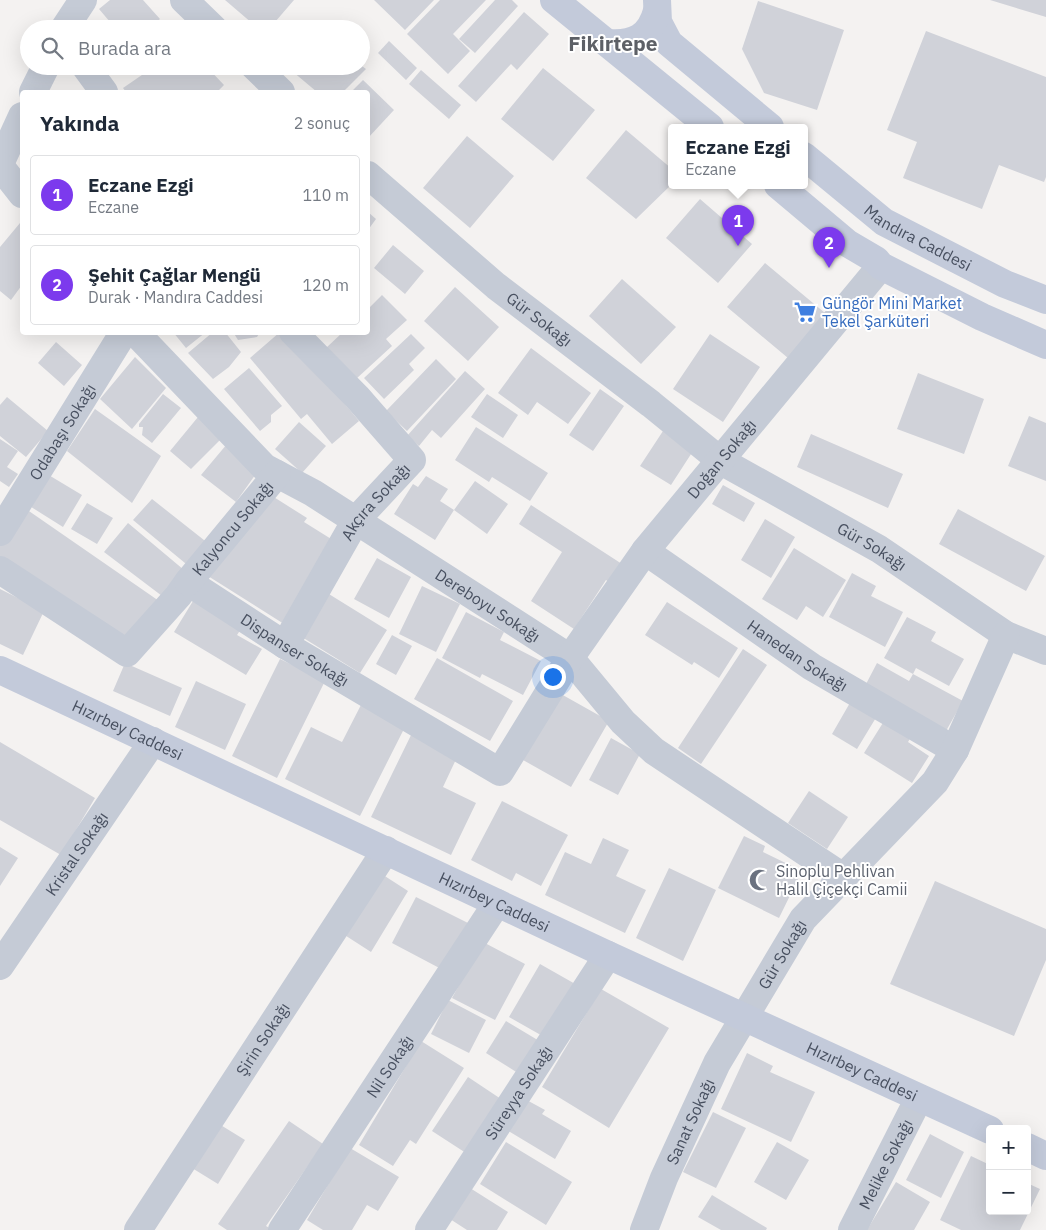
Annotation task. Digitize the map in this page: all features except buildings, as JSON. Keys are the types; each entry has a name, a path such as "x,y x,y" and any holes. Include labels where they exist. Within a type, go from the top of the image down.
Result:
{"street":[{"path":"70,20 83,0"},
{"path":"184,0 205,20"},
{"path":"554,0 706,124"},
{"path":"582,0 584,21 599,37 625,43 640,38 648,30 654,21 657,5"},
{"path":"657,5 658,22 669,43 766,124"},
{"path":"34,90 42,75"},
{"path":"92,75 103,90"},
{"path":"263,75 279,90"},
{"path":"20,120 0,165 20,191"},
{"name":"Mandıra Caddesi","path":"808,159 884,222 1004,284 1046,300"},
{"name":"Gür Sokağı","path":"370,177 496,286 651,404 721,462 880,550 1006,635 956,750 935,782 803,919 745,1018"},
{"path":"783,189 847,243 876,260 881,266 982,317 1046,345"},
{"name":"Doğan Sokağı","path":"570,658 645,551 699,484 721,462 881,266"},
{"name":"Odabaşı Sokağı","path":"0,532 122,335"},
{"name":"Dereboyu Sokağı","path":"138,335 264,467 313,493 570,658 624,722 654,751 842,877"},
{"name":"Akçıra Sokağı","path":"285,645 356,520 412,460 357,397 296,335"},
{"name":"Kalyoncu Sokağı","path":"188,582 277,474"},
{"name":"Hanedan Sokağı","path":"645,551 812,667 956,750"},
{"path":"0,570 127,652 178,596 188,582"},
{"name":"Dispanser Sokağı","path":"188,582 285,645 500,772 570,658"},
{"path":"1006,635 1046,651"},
{"name":"Hızırbey Caddesi","path":"0,670 608,955 986,1128"},
{"name":"Kristal Sokağı","path":"0,966 153,741"},
{"name":"Şirin Sokağı","path":"138,1230 386,850"},
{"name":"Nil Sokağı","path":"282,1230 497,903"},
{"name":"Süreyya Sokağı","path":"429,1230 608,955"},
{"name":"Sanat Sokağı","path":"644,1230 687,1126 718,1063 745,1018"},
{"name":"Melike Sokağı","path":"852,1230 918,1098"},
{"path":"1031,1149 1046,1156"}],"place":[{"name":"Eczane Ezgi","path":"738,246"},
{"name":"Şehit Çağlar Mengü","path":"829,268"},
{"name":"Güngör Mini Market Tekel Şarküteri","path":"805,312"},
{"name":"Sinoplu Pehlivan Halil Çiçekçi Camii","path":"760,880"}],"district":[{"name":"Fikirtepe","path":"613,44"}]}
